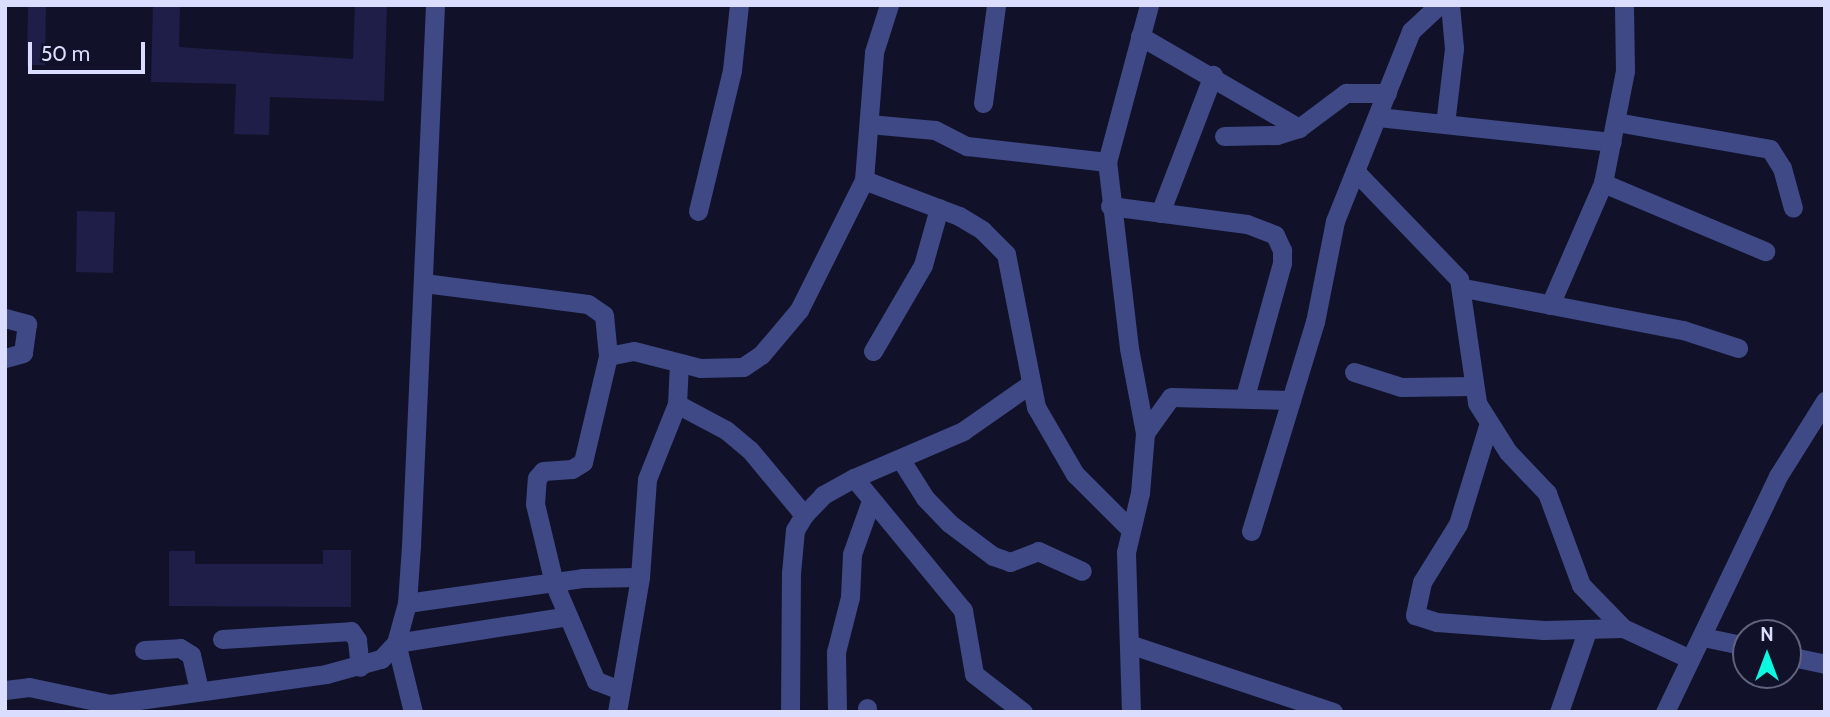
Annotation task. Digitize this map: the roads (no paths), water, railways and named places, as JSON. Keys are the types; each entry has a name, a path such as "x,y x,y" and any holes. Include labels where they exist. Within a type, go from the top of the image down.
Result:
{"street":[{"path":"5,690 29,687 110,704 360,667 381,659 396,643 407,603 435,5"},
{"path":"698,211 732,70 739,5"},
{"path":"608,356 634,351 700,368 743,367 761,355 799,310 864,180 874,52 888,5"},
{"path":"983,103 996,5"},
{"path":"1131,712 1132,645 1126,552 1140,493 1145,433 1110,206 1107,162 1149,5"},
{"path":"1251,531 1315,323 1324,259 1355,171 1411,32 1439,5"},
{"path":"1445,124 1454,48 1450,5"},
{"path":"1550,305 1603,183 1625,71 1624,5"},
{"path":"1140,36 1213,75 1299,128"},
{"path":"1160,212 1213,75"},
{"path":"1224,136 1278,135 1299,128 1346,93 1387,93"},
{"path":"1378,117 1445,124 1614,132 1770,149 1782,168 1793,208"},
{"path":"869,124 935,130 967,146 1107,162"},
{"path":"1355,171 1464,288 1683,330 1738,348"},
{"path":"864,180 939,208 982,230 1006,254 1036,407 1075,474 1130,529"},
{"path":"1603,183 1765,251"},
{"path":"1110,206 1266,229 1282,250 1245,397"},
{"path":"873,351 923,265 939,208"},
{"path":"424,283 588,304 604,315 608,356 583,462 572,469 542,471 535,487 554,583 596,681 620,690"},
{"path":"1464,288 1473,386 1488,426 1547,493 1581,584 1623,628 1688,658"},
{"path":"5,318 27,324 23,354 5,358"},
{"path":"617,712 640,577 647,479 677,404 680,363"},
{"path":"1354,372 1401,387 1473,386"},
{"path":"788,710 790,573 796,530 804,515 823,495 854,478 963,431 1030,384"},
{"path":"1145,433 1171,397 1291,400"},
{"path":"1665,712 1688,658 1703,637 1778,476 1825,401"},
{"path":"677,404 726,430 750,450 804,515"},
{"path":"1488,426 1458,524 1422,582 1415,615 1437,622 1587,631 1623,628"},
{"path":"901,460 925,498 949,523 993,556 1010,562 1038,551 1082,570"},
{"path":"854,478 963,610 974,674 1023,712"},
{"path":"837,712 836,652 850,597 852,554 872,501"},
{"path":"407,603 554,583 640,577"},
{"path":"396,643 568,616"},
{"path":"222,639 351,631 357,640 360,667"},
{"path":"1559,712 1587,631"},
{"path":"1703,637 1732,643"},
{"path":"396,643 414,712"},
{"path":"1132,645 1333,712"},
{"path":"144,650 180,648 191,655 199,691"},
{"path":"1802,659 1825,664"}]}
